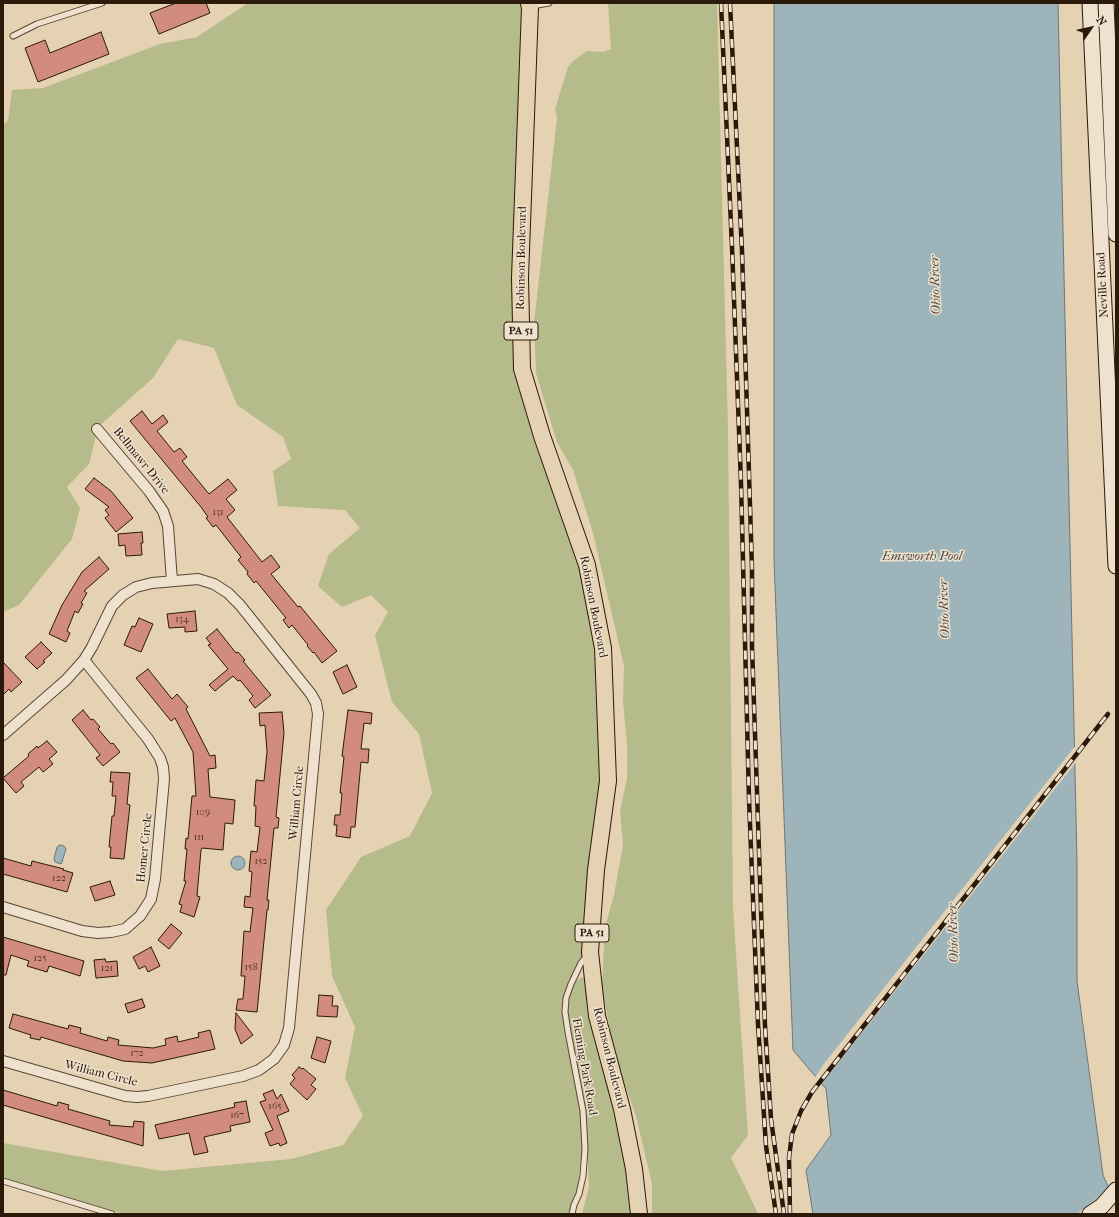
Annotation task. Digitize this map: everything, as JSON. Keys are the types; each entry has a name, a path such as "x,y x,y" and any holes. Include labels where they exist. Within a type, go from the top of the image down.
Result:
{"main road":[{"name":"Neville Road","path":"1090,3 1116,566"},
{"path":"1106,3 1116,234"},
{"name":"Robinson Boulevard","path":"529,5 520,278 522,369 542,436 587,565 603,648 608,781 596,870 590,952 597,1016 622,1109 634,1169 639,1214"},
{"path":"1096,1210 1116,1190"}],"street":[{"name":"Bellmawr Drive","path":"97,429 149,491 163,511 168,526 172,581"},
{"name":"William Circle","path":"3,735 66,680 84,660 112,606 123,595 136,587 152,583 198,579 214,584 228,592 311,694 316,703 318,714 289,1028 284,1045 274,1059 259,1070 243,1076 137,1097 125,1096 3,1061"},
{"name":"Homer Circle","path":"3,907 82,931 98,933 111,932 132,924 146,908 151,899 156,879 164,779 163,767 160,758 148,739 84,660"}],"lane":[{"path":"13,36 37,24 102,3"},
{"path":"529,5 549,3"},
{"name":"Fleming Park Road","path":"572,1214 583,1176 583,1111 565,1012 566,998 571,984 581,963 590,952"},
{"path":"3,1181 112,1214"}],"green space":[{"path":"248,3 525,3 516,367 584,567 600,648 604,781 589,952 565,998 582,1111 582,1150 577,1193 568,1214 124,1214 3,1179 3,1143 162,1171 291,1159 343,1145 363,1116 345,1078 355,1027 332,976 326,910 361,857 410,836 432,793 419,734 392,702 375,635 388,612 371,595 342,607 318,586 329,554 360,528 345,510 278,506 273,471 291,459 283,437 237,405 214,348 178,339 153,378 98,427 89,464 67,487 80,508 72,539 19,605 3,612 3,124 8,121 12,90 43,88 160,44 197,37"},
{"path":"608,3 717,3 728,429 733,907 748,1135 731,1158 757,1211 757,1214 652,1214 652,1184 636,1116 614,1054 602,986 605,927 614,895 623,845 620,811 627,778 627,744 623,702 624,666 593,533 573,470 557,442 536,373 534,323 557,118 555,109 568,67 573,61 587,51 603,52 611,49"},
{"path":"586,977 637,1214 582,1214 589,1186 585,1111 566,1012 567,999 572,985 580,978"}],"water":[{"name":"Emsworth Pool","path":"774,3 1058,3 1077,862 1077,981 1103,1175 1112,1195 1114,1214 813,1214 806,1170 831,1135 826,1089 793,1050 774,560"},
{"path":"60,845 64,846 66,849 61,864 55,862 54,859 57,847"},
{"path":"238,856 243,858 245,863 243,868 238,870 233,868 231,863 233,858"}],"pier":[{"path":"1076,745 1077,761 820,1085 814,1079 823,1065"},
{"path":"1110,1185 1114,1194 1116,1214 1077,1214 1097,1198"}],"building":[{"path":"176,3 206,3 210,13 159,34 150,13"},
{"path":"101,32 109,54 38,82 25,48 45,40 50,53"},
{"path":"142,411 152,424 163,415 168,422 157,431 174,452 180,448 187,457 182,461 209,494 228,479 237,490 226,499 235,510 227,517 262,562 271,555 280,567 271,574 337,651 322,663 314,652 313,653 307,646 308,645 292,625 289,628 283,620 286,618 256,581 254,583 247,574 248,572 238,560 241,557 216,525 213,527 206,518 208,517 201,507 130,421"},
{"path":"94,478 111,491 133,518 116,532 105,518 109,515 105,510 109,507 85,489"},
{"path":"142,532 142,555 126,556 125,545 119,546 118,534"},
{"path":"99,557 109,569 84,591 87,593 81,603 83,604 78,613 75,611 67,631 70,633 66,642 49,634 62,605 82,572"},
{"path":"195,611 197,631 185,632 185,627 169,628 167,614"},
{"path":"139,618 153,624 141,652 124,645 132,626 135,627"},
{"path":"217,629 236,653 238,652 245,660 243,661 271,695 255,708 249,700 253,696 240,680 238,681 233,676 215,691 209,685 228,669 208,645 211,644 206,638"},
{"path":"41,642 52,653 37,669 25,657"},
{"path":"3,662 22,682 11,692 9,689 3,695"},
{"path":"347,665 357,687 343,694 333,672"},
{"path":"148,669 172,699 177,694 188,707 186,709 210,756 215,755 216,768 208,769 210,797 235,800 233,824 225,823 223,850 202,848 201,850 197,896 200,897 194,917 180,912 182,905 179,904 186,881 184,881 187,849 185,849 186,838 188,839 192,796 196,796 193,752 175,718 171,721 136,678"},
{"path":"83,710 91,720 93,719 100,727 98,729 120,752 103,766 96,758 100,755 72,720"},
{"path":"348,710 372,713 371,724 364,723 361,749 369,749 368,763 361,762 355,827 351,827 350,838 336,836 337,825 334,825 335,815 340,815 342,793 340,793 344,757 342,756"},
{"path":"282,712 284,733 276,817 279,818 278,828 274,828 267,900 269,900 257,1012 236,1010 238,999 243,999 245,976 241,976 244,931 250,932 253,908 244,907 245,896 250,897 252,872 249,871 251,851 257,852 260,827 255,826 256,806 254,806 256,780 264,781 267,752 265,725 260,726 259,713"},
{"path":"47,741 57,752 49,759 53,764 43,772 39,767 21,782 24,786 16,793 3,778 29,756 28,754 37,746 38,748"},
{"path":"111,772 130,773 127,804 130,805 124,859 110,858 111,847 109,847 112,816 114,816 116,796 112,796 113,782 110,782"},
{"path":"3,858 31,866 32,861 64,869 63,870 73,873 67,892 3,874"},
{"path":"110,881 115,895 95,901 90,887"},
{"path":"171,924 182,933 169,949 158,940"},
{"path":"3,937 84,961 80,976 49,966 47,972 27,966 29,961 11,955 6,975 3,975"},
{"path":"151,947 160,966 148,972 145,966 139,969 133,957"},
{"path":"105,959 106,962 117,961 118,976 96,978 94,960"},
{"path":"319,995 333,996 332,1006 338,1006 337,1017 317,1016"},
{"path":"142,999 145,1007 128,1013 125,1004"},
{"path":"236,1013 253,1035 241,1044 235,1029"},
{"path":"13,1014 68,1029 69,1025 81,1028 80,1033 107,1041 108,1037 119,1040 118,1045 153,1048 166,1045 165,1039 177,1036 178,1042 199,1037 198,1033 210,1030 215,1049 152,1063 123,1061 41,1037 40,1040 30,1038 31,1035 9,1028"},
{"path":"317,1037 331,1041 325,1063 311,1058"},
{"path":"299,1067 302,1069 303,1068 316,1079 311,1085 316,1089 307,1100 290,1084 295,1078 292,1075"},
{"path":"3,1090 57,1106 58,1102 69,1105 68,1109 110,1121 109,1125 133,1127 134,1121 144,1122 143,1146 3,1105"},
{"path":"273,1090 277,1099 281,1094 289,1111 277,1116 287,1143 280,1146 279,1143 270,1146 265,1133 273,1130 260,1102 266,1100 263,1094"},
{"path":"246,1101 250,1122 230,1126 231,1131 204,1137 208,1152 194,1155 189,1133 159,1139 155,1125 235,1107 234,1103"}],"railway":[{"path":"721,3 741,483 749,799 758,1024 766,1146 776,1214"},
{"path":"730,3 742,251 752,569 752,646 765,1026 771,1119 784,1214"},
{"path":"790,1214 789,1158 792,1134 801,1111 812,1092 1108,714"}],"water label":[{"name":"Ohio River","path":"936,285"},
{"name":"Ohio River","path":"945,609"},
{"name":"Ohio River","path":"954,933"}]}
